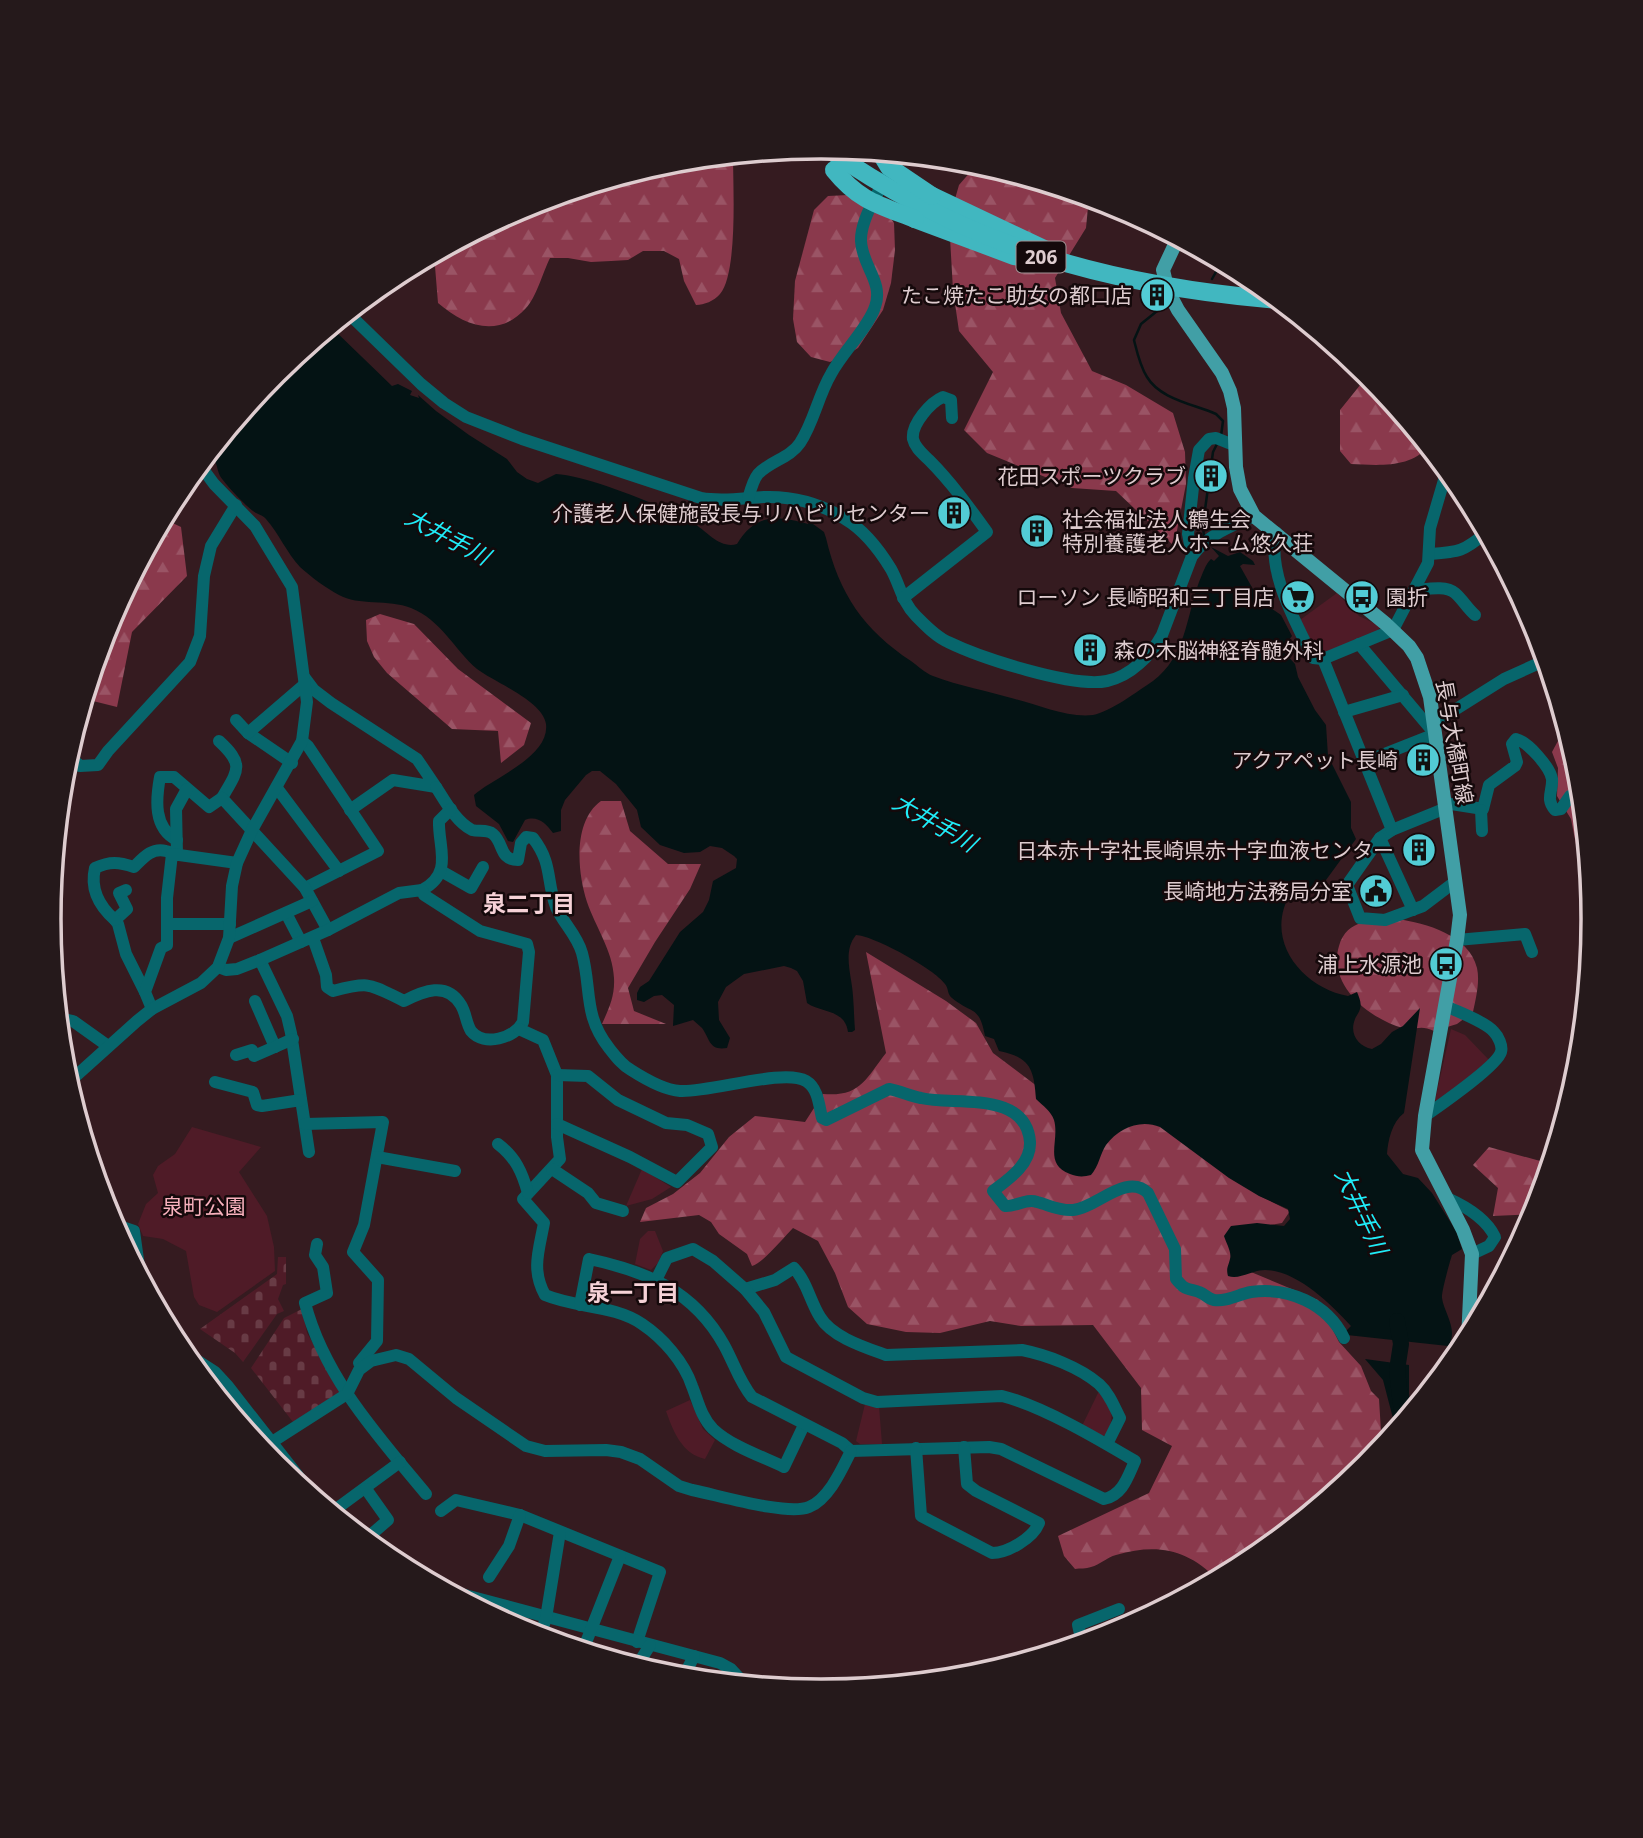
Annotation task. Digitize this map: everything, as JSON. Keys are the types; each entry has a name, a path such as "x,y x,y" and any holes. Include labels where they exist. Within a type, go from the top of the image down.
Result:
{"highway":[{"path":"830,159 834,170 850,189 872,202 1014,256 1060,260"},
{"name":"206","path":"844,159 876,182 939,215 1004,243 1162,286 1259,298"},
{"name":"206","path":"855,160 941,210 1060,260 1163,282 1249,291"},
{"path":"886,161 889,167 932,196 1060,260"}],"main road":[{"name":"長与大橋町線","path":"1174,246 1163,270 1168,291 1222,373 1230,391 1234,408 1225,442 1236,467 1240,489 1254,516 1393,630 1417,658 1430,697 1460,915 1425,1116 1422,1150 1463,1230 1472,1254 1469,1317"}],"street":[{"path":"748,499 757,475 786,457 800,444 831,373 874,311 878,295 876,283 865,259 861,241 864,222 896,163"},
{"path":"355,319 444,404 467,417 522,439 682,493 715,501 765,497 799,499 845,518 874,546 891,570 906,606 946,641 980,655 1074,682 1107,681 1138,665 1156,646 1192,556 1207,540 1254,516"},
{"path":"903,597 987,532 953,485 918,448 913,438 915,427 935,400 943,397 951,400 953,418"},
{"path":"1192,556 1188,534 1199,450 1209,439 1225,442"},
{"path":"78,1074 152,1009 201,982 218,967 229,938 232,886 237,863 252,830 292,764 302,741 306,713 305,681 292,587 255,526 206,473"},
{"path":"1276,532 1274,542 1280,586 1313,658 1323,659 1393,630 1428,564 1430,528 1443,482"},
{"path":"78,764 98,765 190,662 200,636 204,576 211,546 236,505"},
{"path":"1429,554 1456,553 1468,548 1480,538"},
{"path":"1415,590 1447,589 1454,592 1475,615"},
{"path":"1359,644 1435,729"},
{"path":"1323,659 1392,830"},
{"path":"1364,762 1435,729 1504,680 1537,664"},
{"path":"248,733 305,681"},
{"path":"305,681 331,703 417,759 461,821 472,830 490,832 495,836 502,854 511,860 518,860 521,844 526,837 533,838 543,851 558,910 573,932 582,952 595,1027 619,1061 630,1070 677,1091 701,1091 782,1077 804,1079 818,1097 822,1118 826,1121 889,1089 920,1098 983,1102 1009,1109 1023,1119 1029,1133 1030,1149 1024,1164 993,1191 1005,1206 1013,1207 1036,1201 1044,1206 1076,1210 1119,1189 1136,1186 1143,1188 1148,1193 1175,1249 1176,1279 1183,1287 1200,1292 1211,1300 1273,1290 1294,1294 1318,1307 1344,1338"},
{"path":"1344,712 1403,695"},
{"path":"236,720 248,733 292,764"},
{"path":"1482,831 1481,810 1485,806 1489,785 1517,762 1512,744 1516,739 1525,742 1536,752 1551,773 1549,802 1552,807 1555,810 1562,809 1570,796"},
{"path":"177,840 164,832 155,802 160,777 174,777 209,807 222,797 237,773 230,752 219,741"},
{"path":"302,741 378,851 305,888"},
{"path":"350,810 393,780 436,787"},
{"path":"277,788 339,871"},
{"path":"172,855 177,854 176,808 187,789"},
{"path":"222,797 305,888 328,930"},
{"path":"1456,881 1423,906 1385,920 1360,918 1347,885 1380,838 1392,830 1445,806 1481,810"},
{"path":"218,967 237,969 328,930 398,892 428,887 441,871 443,847 438,833 439,821 451,809"},
{"path":"1380,838 1413,910"},
{"path":"152,1009 126,954 118,924 99,904 93,880 95,868 107,863 134,867 146,855 161,850 169,851 172,855 237,863"},
{"path":"145,992 161,948 167,945 167,898 172,855"},
{"path":"441,871 471,888 482,867"},
{"path":"115,920 127,909 120,893 126,890"},
{"path":"286,913 307,940 326,975 327,988 332,990 369,984 404,1001 423,991 438,989 453,996 461,1006 469,1028 483,1040 492,1040 519,1029 523,1022 529,952 527,944 480,931 424,895 422,890"},
{"path":"229,938 312,901"},
{"path":"169,924 230,923"},
{"path":"1457,940 1525,934 1532,952"},
{"path":"260,960 287,1016 309,1152"},
{"path":"255,1001 275,1047"},
{"path":"1425,1116 1482,1072 1501,1052 1501,1044 1494,1031 1446,1006"},
{"path":"68,1020 108,1046"},
{"path":"519,1029 543,1040 556,1075 560,1159 523,1199 544,1223 536,1269 537,1281 545,1295 619,1313 640,1322 662,1339 692,1383 703,1416 712,1428 724,1437 784,1467 804,1425"},
{"path":"236,1055 252,1050 254,1056 293,1040"},
{"path":"556,1075 588,1076 618,1100 666,1123 687,1125 708,1134 712,1147 677,1182 557,1124"},
{"path":"215,1082 253,1092 257,1105 262,1107 301,1100"},
{"path":"304,1124 383,1122 364,1225 353,1252 378,1280 377,1340 359,1363"},
{"path":"498,1144 511,1154 522,1172 528,1193"},
{"path":"377,1157 455,1171"},
{"path":"552,1169 588,1193 596,1203 624,1211"},
{"path":"1447,1198 1489,1224 1494,1237 1489,1246 1472,1254"},
{"path":"128,1229 134,1231 136,1247"},
{"path":"317,1244 315,1255 323,1267 327,1293 305,1303 321,1350 347,1394 426,1494"},
{"path":"580,1305 589,1259 623,1266 656,1280 682,1296 714,1328 752,1397 842,1443 851,1451 989,1447 1001,1450 1104,1499 1112,1497 1121,1489 1135,1461 1107,1444 1018,1400 1002,1396 877,1402 863,1398 786,1357 764,1312 745,1289 713,1261 693,1249 667,1258 656,1280"},
{"path":"745,1289 775,1280 794,1268 802,1276 819,1316 829,1329 886,1355 1022,1350 1061,1363 1099,1384 1110,1396 1120,1418 1107,1444"},
{"path":"272,1444 347,1394 359,1370 365,1365 396,1355 408,1359 456,1398 535,1450 621,1452 640,1459 679,1486 787,1509 810,1507 824,1497 851,1451"},
{"path":"209,1369 215,1373 228,1394"},
{"path":"916,1448 921,1517 992,1553 1001,1553 1036,1532 1039,1523 976,1492 967,1484 964,1447"},
{"path":"340,1507 400,1462"},
{"path":"366,1489 388,1520 374,1533"},
{"path":"441,1511 456,1500 520,1515 660,1572 639,1657"},
{"path":"489,1577 509,1546 520,1515"},
{"path":"544,1626 560,1532"},
{"path":"586,1642 620,1556"},
{"path":"485,1601 694,1656 731,1668 736,1674"},
{"path":"1080,1634 1078,1625 1119,1609"},
{"path":"688,1667 694,1656"}],"green space":[{"path":"733,164 730,268 720,294 712,301 696,305 684,281 679,259 664,251 643,251 628,260 591,262 550,258 530,304 504,324 482,326 470,323 438,303 435,265 485,237 577,199 673,173"},
{"path":"970,173 1088,208 1086,228 1055,278 1061,313 1092,371 1126,385 1173,413 1185,452 1186,484 1174,546 1116,491 1072,488 987,453 964,430 993,372 959,331 953,290 949,220 959,185"},
{"path":"848,195 884,208 894,223 895,250 891,283 883,310 858,348 830,362 811,357 797,342 793,319 795,281 814,210 828,196"},
{"path":"1361,384 1422,452 1412,459 1392,464 1351,464 1340,451 1340,410"},
{"path":"173,523 181,527 187,576 132,632 117,707 94,701 119,628"},
{"path":"1337,593 1359,616 1380,626 1378,631 1323,655 1315,654 1300,620"},
{"path":"380,614 414,624 458,669 531,723 524,745 501,763 498,731 452,729 387,673 374,657 367,641 366,620"},
{"path":"1560,738 1575,820 1579,860 1571,819 1557,796 1558,768 1552,752"},
{"path":"601,801 621,801 630,831 668,864 701,864 690,889 628,988 634,1011 666,1024 602,1024 612,996 613,968 587,902 580,862 580,847 586,821"},
{"path":"1397,919 1445,933 1465,947 1472,957 1478,979 1473,1012 1457,1024 1434,1031 1425,1028 1403,1028 1377,1017 1354,998 1345,986 1339,974 1337,960 1339,946 1348,930 1370,921"},
{"path":"866,952 946,1001 976,1023 993,1053 1097,1127 1158,1120 1260,1196 1290,1211 1282,1223 1228,1232 1239,1267 1318,1300 1339,1342 1361,1366 1371,1391 1379,1399 1381,1433 1323,1491 1244,1551 1210,1572 1183,1555 1158,1549 1131,1551 1113,1556 1094,1566 1075,1569 1064,1556 1058,1536 1149,1493 1172,1446 1142,1430 1141,1388 1093,1325 1021,1326 990,1321 940,1333 906,1332 867,1324 848,1307 835,1273 818,1241 793,1228 767,1255 752,1266 747,1254 719,1234 711,1222 699,1215 640,1222 646,1208 673,1194 700,1173 729,1137 755,1116 805,1122 823,1094 846,1093 854,1089 867,1079 886,1053"},
{"path":"1451,1029 1465,1035 1489,1060 1438,1102 1435,1100"},
{"name":"泉町公園","path":"192,1127 261,1147 239,1172 267,1216 274,1247 275,1271 217,1312 199,1305 194,1297 186,1251 163,1239 143,1236 138,1224 146,1204 158,1193 153,1175 158,1166 175,1154"},
{"path":"1489,1147 1542,1161 1522,1215 1493,1216 1498,1188 1473,1165"},
{"path":"642,1169 671,1187 652,1199 626,1206"},
{"path":"648,1231 655,1231 663,1251 658,1263 651,1270 635,1264 640,1239"},
{"path":"278,1257 286,1257 286,1284 283,1285 278,1299 284,1311 277,1314 243,1362 235,1353 200,1329 277,1274"},
{"path":"302,1309 307,1333 341,1392 293,1422 251,1368 284,1318"},
{"path":"1099,1391 1112,1416 1107,1434 1101,1437 1082,1426"},
{"path":"690,1400 703,1429 715,1440 705,1459 684,1447 675,1434 666,1411"},
{"path":"865,1404 879,1406 882,1444 860,1444 856,1441"}],"water":[{"path":"337,333 392,386 398,384 412,391 410,395 419,398 418,395 469,435 507,459 517,472 527,479 538,483 556,474 607,486 682,517 715,539 731,545 737,544 751,527 767,519 786,519 808,524 810,520 814,521 813,524 824,532 838,576 856,609 894,649 933,676 1074,715 1093,715 1116,706 1164,671 1184,636 1204,569 1211,559 1214,561 1219,556 1211,547 1228,556 1240,552 1253,561 1255,565 1240,566 1254,591 1265,604 1281,615 1292,636 1283,647 1284,652 1295,664 1298,677 1326,725 1328,756 1351,802 1351,828 1356,839 1326,880 1307,890 1299,887 1291,893 1281,924 1283,938 1296,965 1319,985 1348,996 1357,992 1361,1007 1353,1030 1359,1042 1367,1047 1372,1049 1381,1044 1420,1008 1404,1113 1391,1132 1387,1154 1403,1174 1418,1178 1432,1193 1456,1231 1462,1249 1452,1255 1442,1295 1452,1334 1448,1346 1347,1335 1346,1331 1351,1326 1343,1317 1312,1290 1289,1276 1265,1270 1237,1277 1228,1276 1230,1253 1224,1236 1231,1226 1257,1223 1284,1226 1290,1219 1288,1209 1229,1178 1160,1127 1138,1125 1117,1134 1106,1145 1091,1175 1075,1176 1062,1170 1055,1158 1054,1120 1036,1099 1032,1072 1024,1061 999,1051 994,1039 985,1036 977,1015 952,998 939,978 917,962 876,941 856,935 849,949 855,1030 852,1032 848,1032 846,1025 837,1015 807,1003 803,981 797,971 784,966 744,974 726,987 718,1002 719,1020 730,1038 727,1048 713,1046 702,1028 693,1020 673,1026 674,1005 662,995 644,1002 637,1000 637,993 640,987 649,981 680,932 703,912 713,881 736,868 737,859 722,848 710,846 700,852 684,853 660,845 641,827 637,810 616,784 600,771 592,771 586,775 565,800 561,810 561,831 553,833 541,821 529,819 525,820 513,842 508,841 499,824 476,806 474,795 519,765 539,746 545,736 546,724 543,716 527,700 477,669 439,627 422,613 402,605 347,598 304,571 265,518 245,504 220,476 215,461 284,381"},
{"path":"1365,1359 1409,1365 1410,1400 1393,1420 1383,1380"}],"waterway":[{"path":"1212,279 1217,270"},
{"path":"1167,303 1141,324 1134,340 1142,368 1153,384 1168,396 1216,414 1223,421 1221,436"},
{"path":"1204,538 1203,524 1213,452 1218,442"},
{"name":"大井手川","path":"1397,1321 1401,1344 1397,1370 1402,1410"}],"place":[{"name":"たこ焼たこ助女の都口店","path":"1157,295"},
{"name":"花田スポーツクラブ","path":"1211,476"},
{"name":"介護老人保健施設長与リハビリセンター","path":"954,513"},
{"name":"社会福祉法人鶴生会 特別養護老人ホーム悠久荘","path":"1037,531"},
{"name":"ローソン 長崎昭和三丁目店","path":"1298,597"},
{"name":"園折","path":"1362,597"},
{"name":"森の木脳神経脊髄外科","path":"1090,650"},
{"name":"アクアペット長崎","path":"1423,760"},
{"name":"日本赤十字社長崎県赤十字血液センター","path":"1419,850"},
{"name":"長崎地方法務局分室","path":"1376,891"},
{"name":"浦上水源池","path":"1446,964"}],"district":[{"name":"泉二丁目","path":"529,903"},
{"name":"泉一丁目","path":"633,1292"}]}
